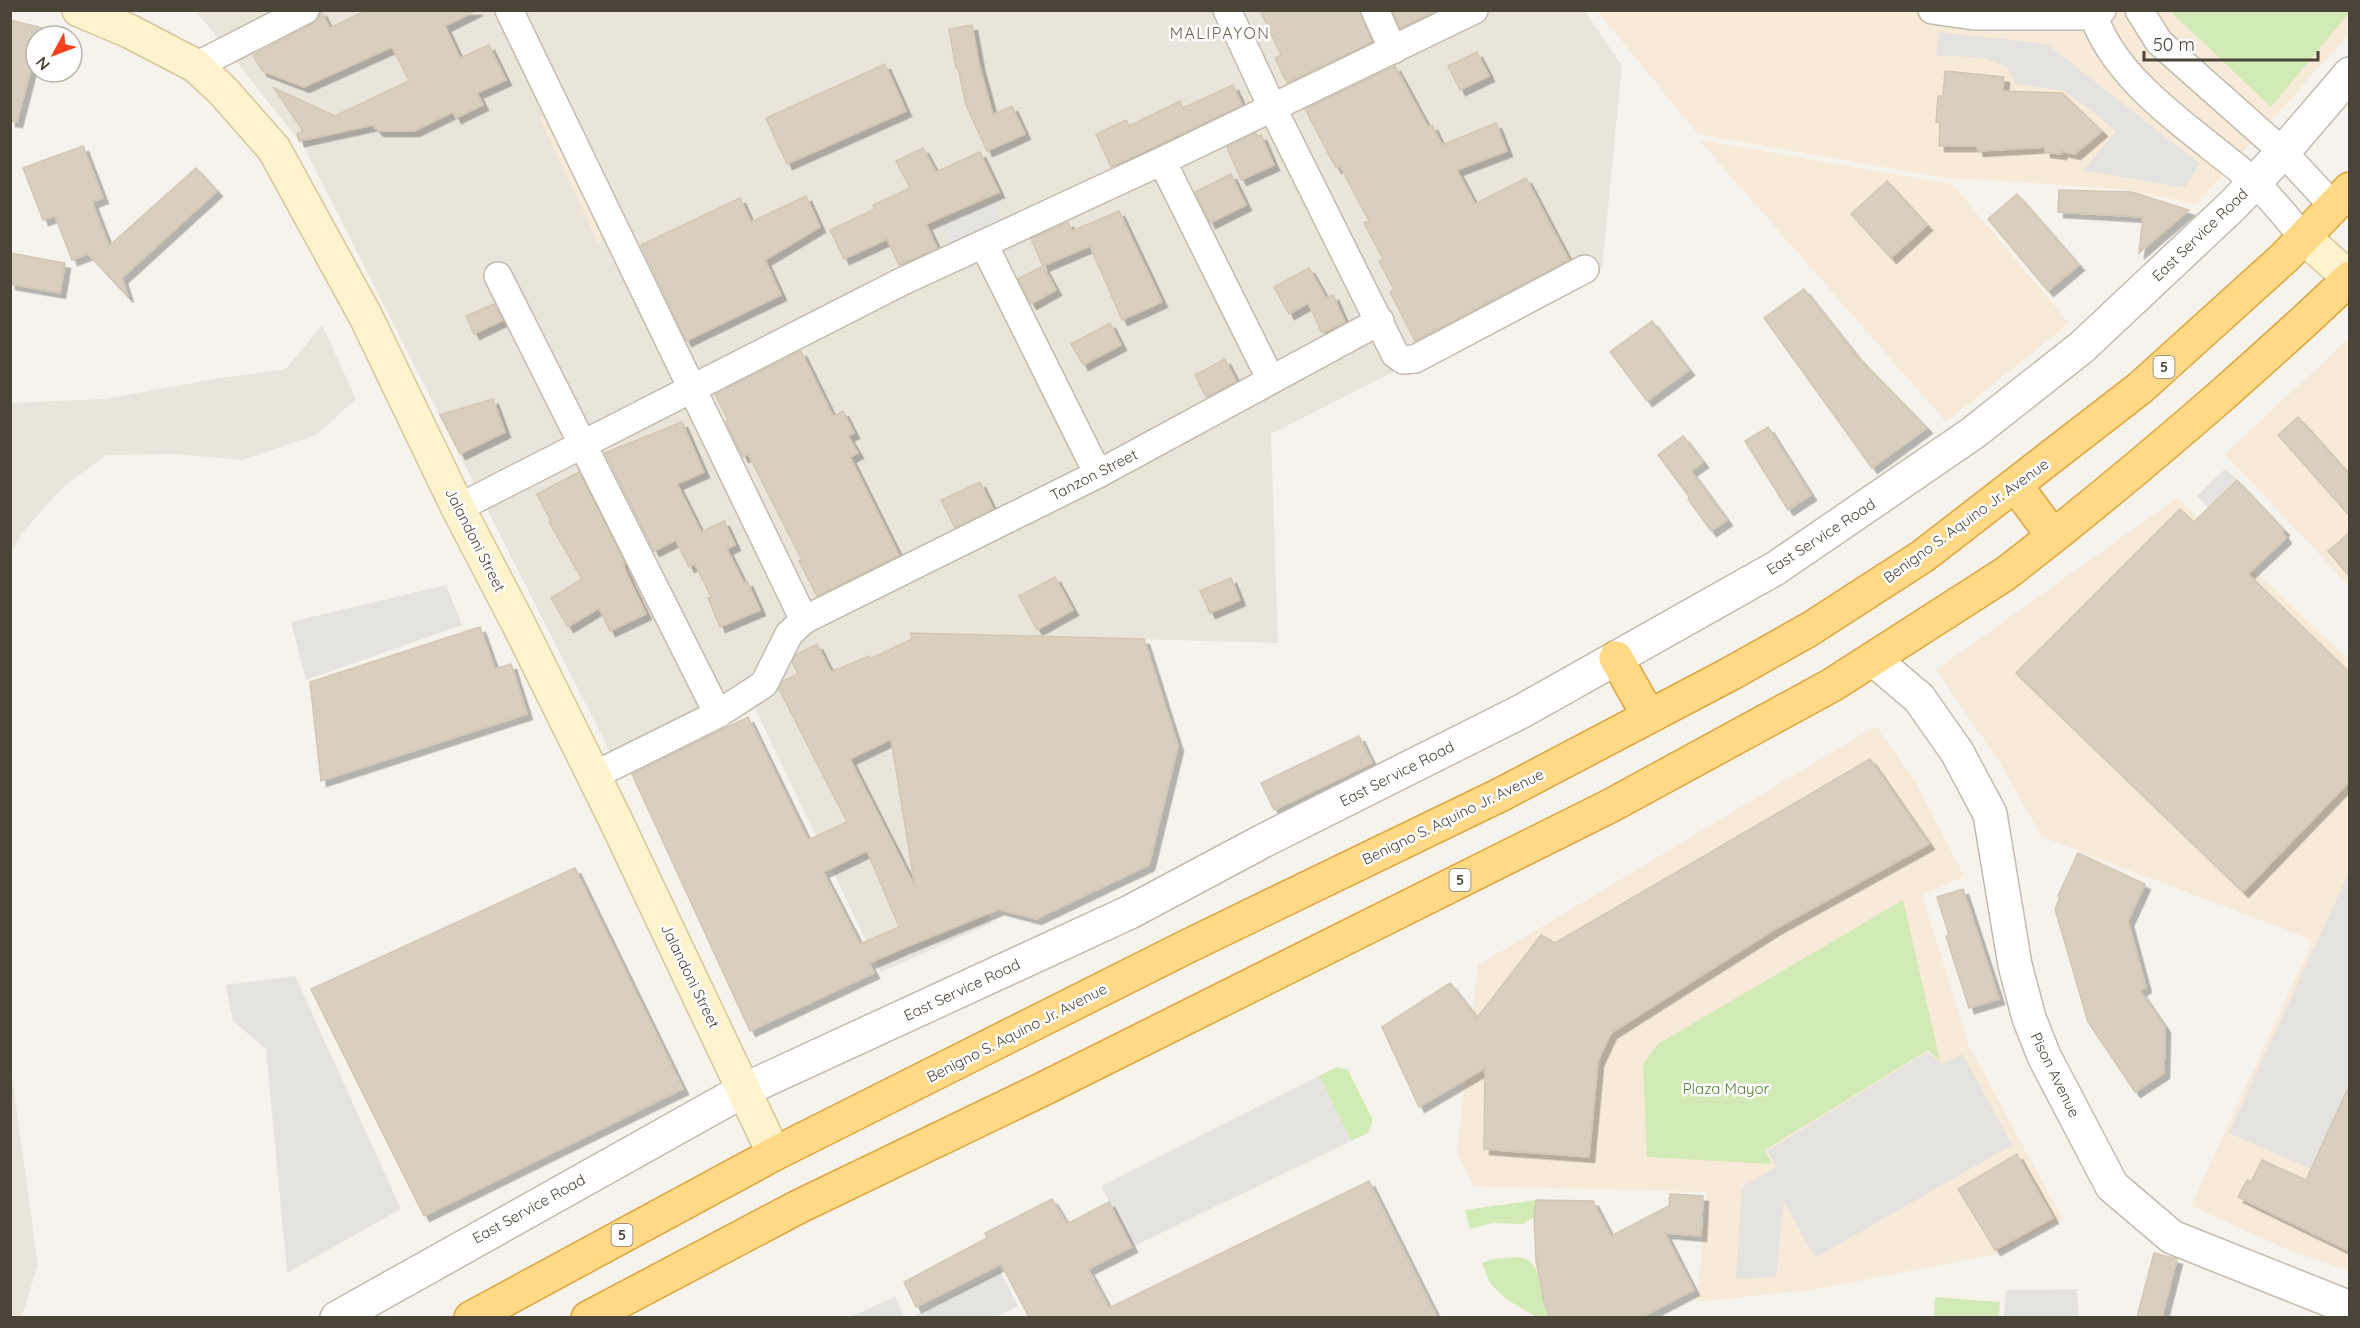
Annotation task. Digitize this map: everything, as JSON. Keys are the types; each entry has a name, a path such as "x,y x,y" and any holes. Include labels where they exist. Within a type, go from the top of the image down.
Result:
{"highway":[{"name":"Benigno S. Aquino Jr. Avenue","path":"471,1317 774,1154 1188,946 1500,795 1648,715 1730,674 1810,629 1923,556 2140,388 2304,238 2344,206"},
{"name":"5","path":"588,1317 798,1207 1041,1090 1610,806 1832,685 2005,574 2194,419 2301,325 2349,278"},
{"path":"2016,486 2053,536"},
{"path":"1616,658 1648,715"}],"main road":[{"name":"Jalandoni Street","path":"79,10 129,31 196,66 223,91 274,149 366,317 458,508 518,623 593,776 774,1154"},
{"path":"2304,238 2349,278"}],"street":[{"path":"196,66 305,10"},
{"path":"509,10 804,620 789,634 764,684 718,714 593,776"},
{"path":"1227,10 1272,107 1395,354 1403,360 1415,359 1585,269"},
{"path":"1375,10 1393,50"},
{"path":"458,508 902,282 1162,161 1474,10"},
{"path":"1932,10 1974,16 2096,12 2116,61 2141,88 2254,182 2304,238"},
{"path":"2139,10 2159,42 2344,206"},
{"name":"East Service Road","path":"337,1317 744,1090 1130,912 1263,841 1522,711 1776,568 1973,433 2082,347 2233,205 2283,152 2349,74"},
{"path":"1162,161 1271,380"},
{"path":"984,245 1098,474"},
{"path":"498,276 718,714"},
{"name":"Tanzon Street","path":"804,620 1098,474 1380,321"},
{"name":"Pison Avenue","path":"1873,659 1919,698 1957,752 1990,814 2015,964 2029,1018 2043,1056 2112,1186 2172,1237 2349,1308"}],"shaded area":[{"path":"2349,10 2350,33 2196,204 2122,189 1939,177 1698,134 1597,11"},
{"path":"196,11 1585,11 1622,66 1602,268 1271,434 1278,643 911,633 930,791 992,923 881,972 755,709 619,770 304,147"},
{"path":"1939,32 2047,44 2200,164 2184,188 2083,170 2116,132 2064,91 2015,84 2007,66 1978,57 1936,56"},
{"path":"552,114 609,237 598,243 539,117"},
{"path":"1699,140 1952,184 2069,323 1946,422"},
{"path":"993,202 1014,249 961,272 941,224"},
{"path":"322,325 356,399 316,435 242,460 175,454 106,455 63,487 21,534 11,554 11,403 105,399 214,379 286,369"},
{"path":"2349,338 2349,586 2225,454"},
{"path":"2225,469 2237,480 2208,508 2197,496"},
{"path":"2177,498 2349,660 2350,1120 2330,1172 2349,1179 2349,1271 2291,1251 2191,1206 2313,940 2042,837 2000,763 1936,670"},
{"path":"446,585 462,625 306,680 291,622"},
{"path":"1876,726 1915,781 1964,876 1922,895 1969,1046 2062,1218 1996,1254 1818,1289 1697,1302 1707,1192 1474,1186 1457,1152 1478,965"},
{"path":"2349,872 2349,1106 2320,1173 2229,1133"},
{"path":"295,976 401,1209 287,1273 266,1049 233,1021 226,985"},
{"path":"1927,1052 1942,1064 1963,1054 2012,1145 1815,1258 1784,1202 1776,1277 1736,1279 1742,1187 1776,1167 1767,1151"},
{"path":"1319,1076 1351,1141 1132,1247 1101,1186"},
{"path":"11,1077 38,1265 21,1318 10,1317"},
{"path":"1000,1271 1018,1306 996,1317 912,1317"},
{"path":"2077,1289 2079,1317 2004,1317 2006,1290"},
{"path":"895,1297 904,1317 850,1317"}],"green space":[{"path":"2349,10 2349,13 2271,107 2170,11"},
{"name":"Plaza Mayor","path":"1903,900 1940,1061 1928,1050 1765,1150 1772,1164 1647,1157 1643,1064 1658,1044"},
{"path":"1337,1067 1348,1070 1373,1120 1368,1133 1351,1141 1319,1076"},
{"path":"1536,1200 1534,1217 1523,1224 1492,1223 1470,1229 1465,1210"},
{"path":"1515,1257 1528,1260 1535,1268 1550,1317 1536,1317 1506,1299 1490,1283 1482,1263 1493,1259"},
{"path":"1935,1297 2000,1302 1999,1317 1934,1317"}],"building":[{"path":"367,10 477,10 445,26 460,58 489,45 506,80 477,93 483,105 456,118 453,112 414,131 378,131 373,125 299,141 297,134 303,131 274,88 335,116 409,81 392,47 304,87 262,71 253,55 312,24 318,19 321,11 330,28"},
{"path":"1260,10 1360,10 1372,42 1287,83 1275,58 1281,55"},
{"path":"1392,10 1437,10 1400,28"},
{"path":"10,20 26,24 24,24 24,84 27,84 17,122 10,121"},
{"path":"972,25 979,64 993,115 1012,106 1025,134 987,151 966,105 949,29"},
{"path":"1477,52 1489,76 1460,90 1448,66"},
{"path":"885,64 906,111 787,164 766,118"},
{"path":"1395,66 1428,127 1432,125 1442,145 1496,123 1507,151 1457,170 1475,204 1526,178 1569,260 1415,341 1390,292 1394,290 1379,261 1383,259 1364,223 1369,221 1340,166 1336,168 1305,109"},
{"path":"1945,71 2004,77 2003,91 2062,93 2102,131 2075,154 2062,151 2061,154 2045,152 2045,147 1978,151 1977,146 1939,146 1940,123 1936,122 1938,96 1943,96"},
{"path":"1233,85 1242,105 1111,167 1096,134 1126,120 1129,126 1180,101 1183,108"},
{"path":"1256,133 1257,136 1261,135 1274,165 1241,180 1227,147"},
{"path":"83,146 103,198 92,202 109,246 196,168 217,191 122,278 128,297 88,254 72,260 55,216 43,220 23,168"},
{"path":"923,148 936,172 980,152 999,192 926,224 937,248 899,265 887,239 844,259 830,230 875,209 873,205 910,188 896,161"},
{"path":"1231,174 1246,205 1210,223 1195,192"},
{"path":"1887,181 1927,225 1891,258 1851,214"},
{"path":"2059,190 2132,192 2189,210 2139,253 2143,217 2058,212"},
{"path":"2017,194 2079,265 2048,291 1988,219"},
{"path":"806,196 820,227 765,260 781,295 686,341 641,245 740,198 751,222"},
{"path":"1119,211 1162,302 1122,320 1090,246 1043,266 1031,239 1068,222 1072,231"},
{"path":"10,253 65,263 60,293 10,284"},
{"path":"1043,266 1056,290 1031,304 1018,279"},
{"path":"1309,268 1326,298 1333,295 1345,322 1322,333 1308,303 1289,314 1274,287"},
{"path":"1804,289 1857,356 1927,428 1872,468 1764,318"},
{"path":"494,304 503,320 474,334 466,316"},
{"path":"1652,321 1689,370 1647,401 1610,352"},
{"path":"1110,323 1121,345 1083,365 1071,344"},
{"path":"801,351 833,416 843,411 854,433 848,436 858,453 850,457 899,555 817,596 799,561 802,560 748,454 743,457 715,394"},
{"path":"1225,359 1236,381 1206,397 1195,375"},
{"path":"493,399 505,432 460,454 440,415"},
{"path":"2298,417 2349,474 2349,515 2278,435"},
{"path":"682,422 704,472 677,484 701,532 724,521 735,545 727,549 744,583 747,581 760,610 720,627 708,598 711,597 695,564 689,567 676,540 654,551 605,453"},
{"path":"1768,427 1811,495 1788,510 1745,441"},
{"path":"1683,436 1703,462 1691,471 1727,520 1711,531 1658,455"},
{"path":"579,472 625,564 623,565 646,614 610,631 599,608 568,627 551,598 582,579 549,522 551,521 537,494"},
{"path":"2237,480 2284,530 2282,532 2286,538 2248,574 2349,672 2349,782 2243,892 2016,673 2180,509 2194,522"},
{"path":"980,482 993,509 955,528 941,500"},
{"path":"2349,533 2349,576 2328,551"},
{"path":"1055,577 1073,610 1037,630 1019,596"},
{"path":"1231,578 1240,600 1210,613 1200,591"},
{"path":"480,627 495,669 511,664 527,714 321,781 310,682"},
{"path":"911,633 1144,639 1178,746 1149,865 1036,919 999,909 906,947 869,963 874,973 750,1031 632,774 748,717 808,840 847,822 779,689 783,681 798,674 792,662 796,655 817,644 831,672 869,656 870,659 912,639","holes":["891,739 915,887 850,759","867,851 899,927 860,944 823,872"]},
{"path":"1359,736 1372,763 1274,810 1261,783"},
{"path":"1870,759 1929,844 1775,929 1611,1033 1598,1061 1589,1157 1484,1149 1485,1068 1419,1107 1382,1027 1450,983 1477,1018 1541,935 1555,943"},
{"path":"2078,853 2145,884 2128,921 2146,987 2140,991 2165,1027 2164,1073 2135,1092 2088,1022 2055,909 2060,897 2058,896"},
{"path":"575,868 683,1089 424,1216 311,989"},
{"path":"1963,889 1999,999 1969,1008 1946,936 1949,935 1937,897"},
{"path":"2349,1086 2349,1251 2238,1197 2247,1180 2251,1182 2262,1160 2306,1180"},
{"path":"2017,1154 2053,1218 1995,1250 1958,1189"},
{"path":"1369,1181 1437,1317 1029,1317 1001,1264 916,1307 904,1282 987,1238 985,1233 1052,1199 1067,1224 1109,1202 1132,1247 1088,1269 1109,1308"},
{"path":"1670,1194 1703,1196 1701,1236 1665,1233 1694,1290 1642,1317 1550,1317 1544,1302 1536,1261 1534,1217 1536,1200 1593,1201 1611,1236 1669,1206"},
{"path":"2154,1253 2177,1259 2162,1317 2137,1317"}],"district":[{"name":"MALIPAYON","path":"1220,33"}]}
